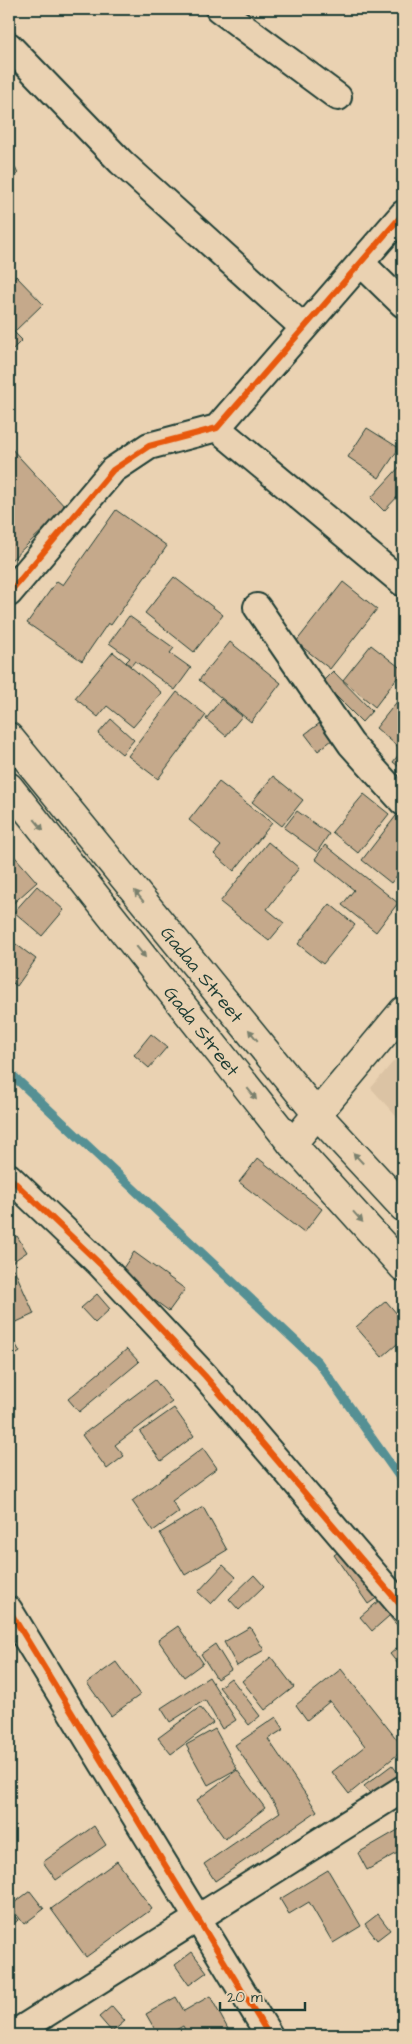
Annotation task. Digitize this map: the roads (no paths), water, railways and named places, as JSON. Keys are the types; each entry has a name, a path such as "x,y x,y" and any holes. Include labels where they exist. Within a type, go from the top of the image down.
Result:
{"main road":[{"name":"Gadaa Street","path":"9,737 317,1114 403,1207"},
{"name":"Gada Street","path":"9,787 292,1144 403,1267"},
{"path":"292,1144 403,1011"}],"street":[{"path":"219,9 338,97"},
{"path":"9,46 121,162 304,328"},
{"path":"9,593 114,470 149,446 217,428 403,214"},
{"path":"360,263 403,304"},
{"path":"217,428 403,583"},
{"path":"257,607 351,744 403,802"},
{"path":"9,1177 100,1264 205,1376 403,1608"},
{"path":"9,1610 269,2035"},
{"path":"12,2035 403,1790"}],"waterway":[{"path":"9,1072 318,1362 403,1482"}]}
